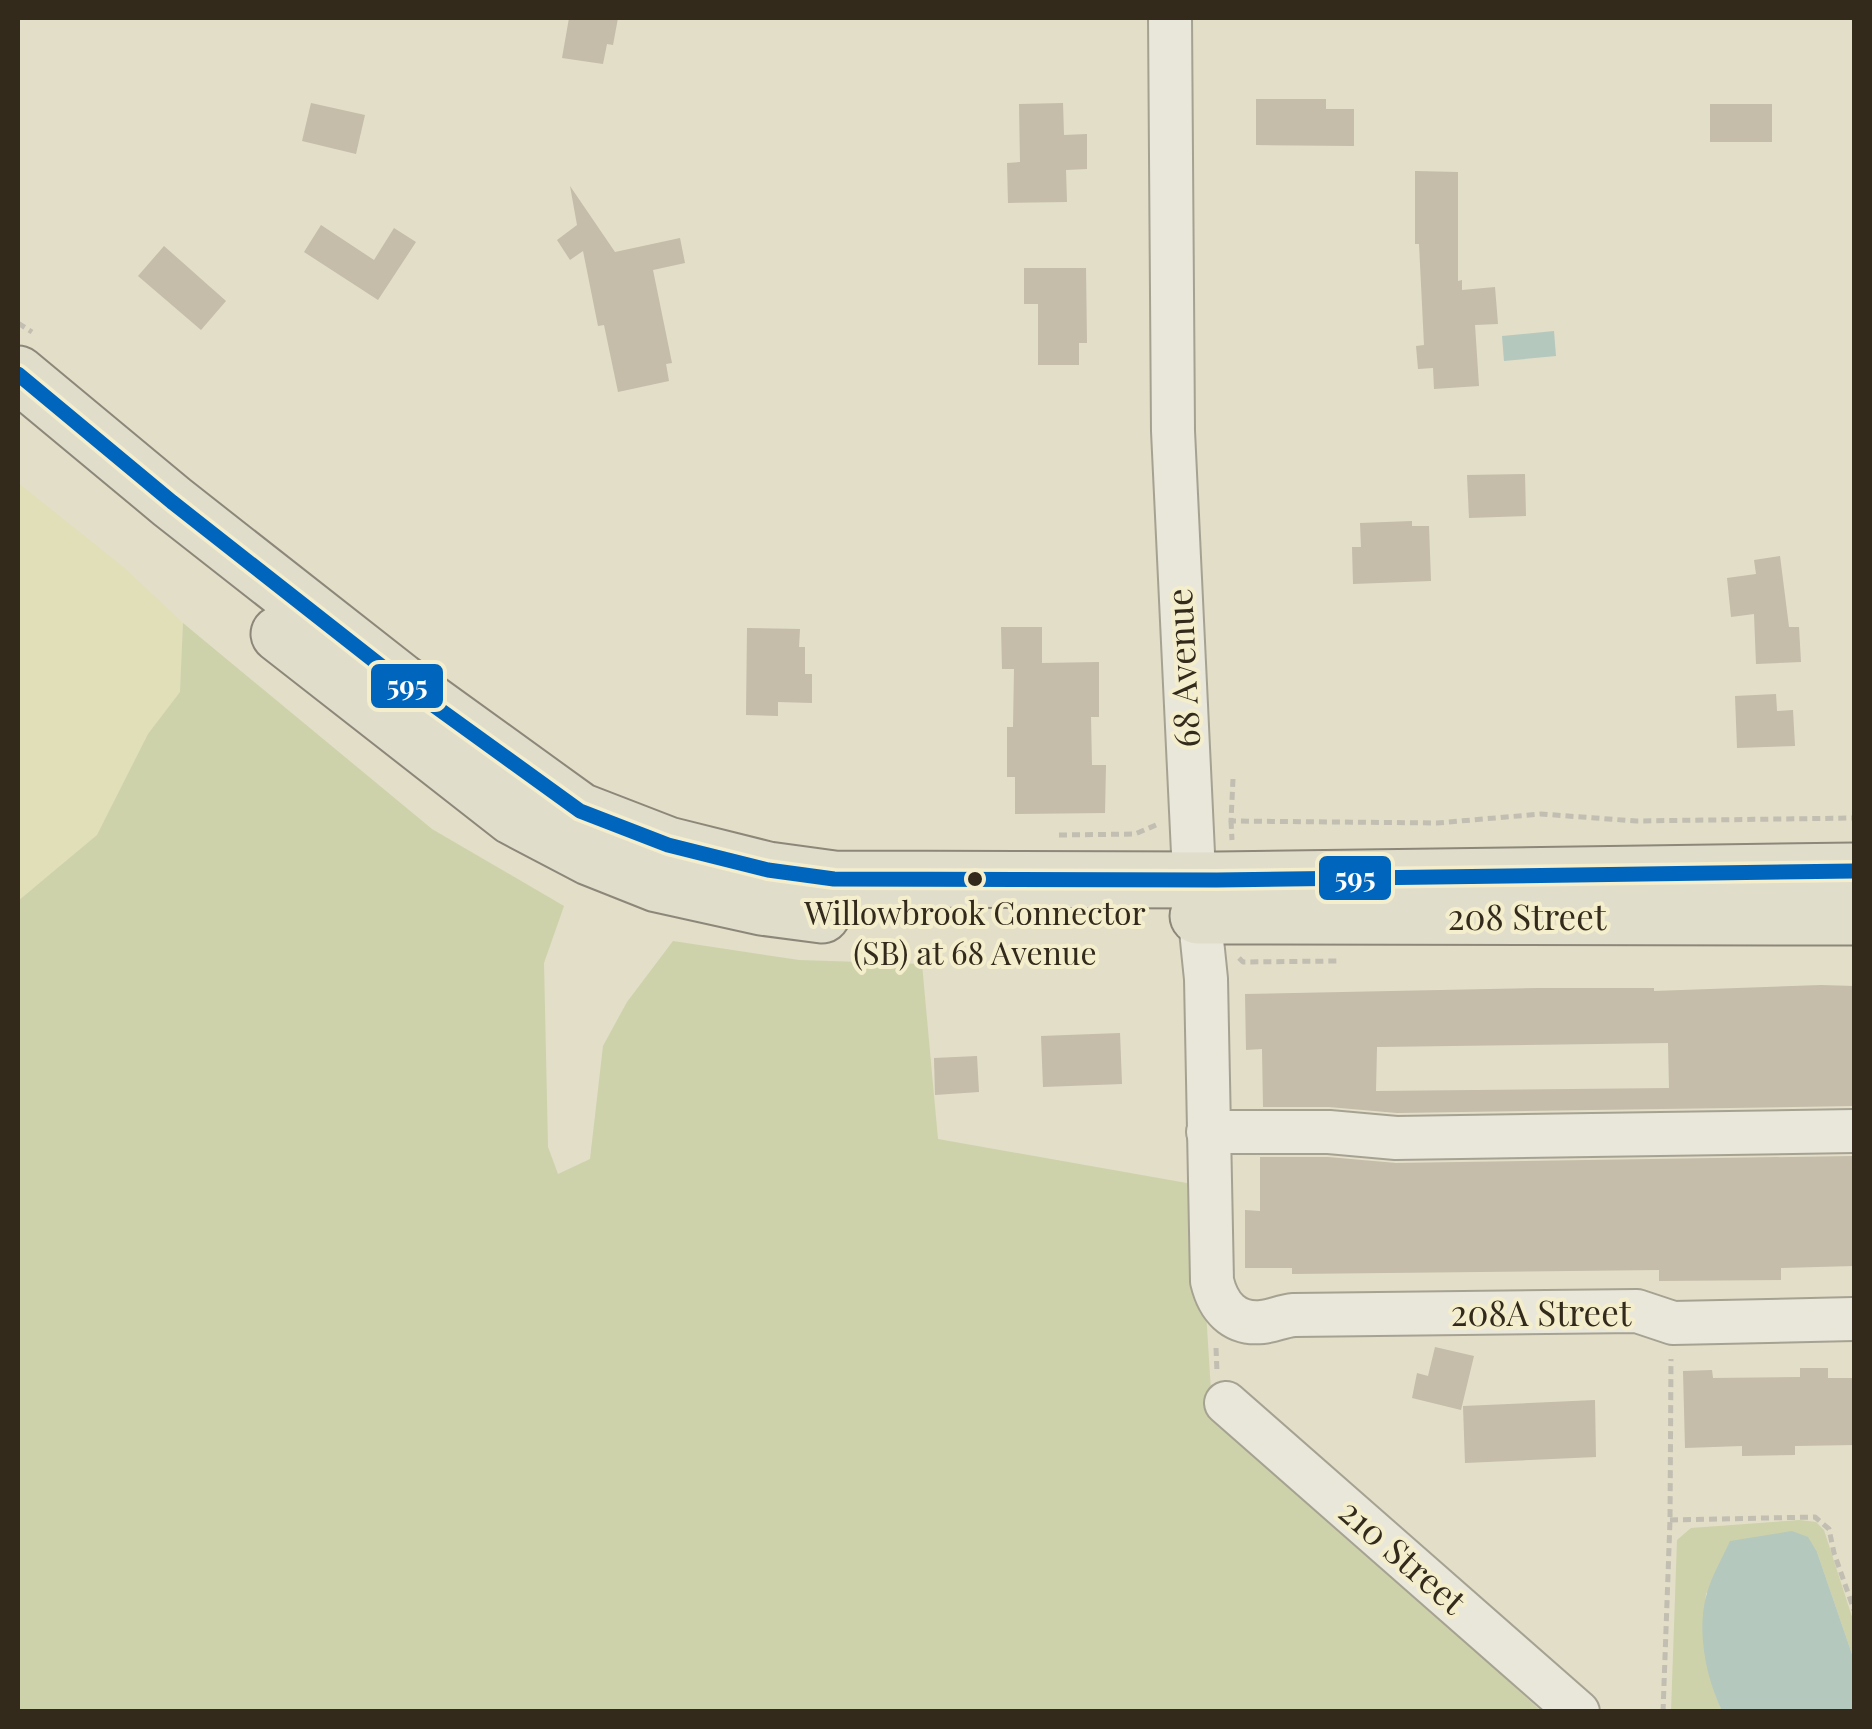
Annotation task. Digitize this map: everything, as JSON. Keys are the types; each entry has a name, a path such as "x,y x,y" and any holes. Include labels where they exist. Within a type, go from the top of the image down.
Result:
{"main road":[{"path":"30,357 172,502 400,682 580,811 668,845 768,870 834,880 1198,898"},
{"path":"18,422 413,742 512,817 589,858 658,884 812,914 1198,898"},
{"name":"208 Street","path":"1198,898 1854,872"},
{"name":"208 Street","path":"1198,898 1854,917"}],"street":[{"name":"68 Avenue","path":"1170,18 1172,431 1206,979 1212,1281 1222,1324"},
{"path":"1208,1132 1329,1132 1396,1138 1854,1131"},
{"name":"208A Street","path":"1222,1324 1294,1315 1637,1311 1672,1323 1854,1319"},
{"name":"210 Street","path":"1226,1403 1578,1712"}],"path":[{"path":"18,323 30,357"},
{"path":"1232,779 1232,821 1437,823 1541,814 1636,821 1854,818"},
{"path":"1042,835 1135,834"},
{"path":"1222,1324 1218,1384 1226,1403"},
{"path":"1663,1712 1671,1356"},
{"path":"1670,1520 1815,1517 1830,1529 1854,1610"}],"shaded area":[{"path":"1554,331 1556,356 1504,361 1502,336"},
{"path":"18,483 122,566 183,623 180,692 148,734 97,835 18,901"},
{"path":"1792,1531 1808,1537 1817,1552 1854,1660 1854,1711 1722,1711 1707,1669 1703,1638 1704,1607 1712,1580 1730,1541"}],"green space":[{"path":"183,623 432,829 564,906 544,963 548,1147 558,1174 590,1159 603,1046 627,1002 673,941 799,960 922,964 938,1139 1198,1185 1212,1407 1541,1711 18,1712 18,901 97,835 148,734 180,692"},
{"path":"1816,1522 1824,1530 1854,1623 1854,1660 1817,1552 1706,1593 1706,1654 1722,1711 1671,1712 1677,1540 1691,1528"}],"building":[{"path":"569,18 618,18 613,45 607,44 603,64 562,58"},
{"path":"1256,99 1326,99 1326,109 1354,109 1354,146 1256,145"},
{"path":"311,103 365,115 356,154 302,141"},
{"path":"1063,103 1064,135 1087,134 1087,169 1066,170 1067,202 1008,203 1007,163 1020,162 1019,104"},
{"path":"1710,104 1772,104 1772,142 1710,142"},
{"path":"1415,171 1458,172 1458,281 1462,280 1462,290 1495,287 1498,324 1475,325 1479,386 1434,389 1433,368 1418,369 1416,346 1424,345 1419,244 1415,244"},
{"path":"570,186 615,252 680,238 685,263 653,270 672,363 666,364 669,381 618,392 604,325 598,326 583,251 570,260 557,240 577,225"},
{"path":"321,225 374,260 394,228 416,242 378,300 304,252"},
{"path":"164,246 226,301 201,330 138,276"},
{"path":"1024,268 1086,268 1087,343 1079,343 1079,365 1038,365 1038,304 1024,304"},
{"path":"1525,474 1526,516 1469,518 1467,475"},
{"path":"1412,521 1412,526 1429,526 1431,581 1353,584 1352,547 1361,547 1360,523"},
{"path":"1780,556 1789,627 1799,627 1801,662 1756,664 1754,614 1731,617 1727,578 1756,574 1754,560"},
{"path":"1001,627 1042,627 1042,663 1099,662 1099,717 1091,717 1092,765 1106,765 1105,813 1015,814 1015,777 1007,777 1007,727 1013,727 1014,669 1002,669"},
{"path":"747,628 800,629 805,674 812,674 812,703 778,702 778,716 746,715"},
{"path":"1776,694 1777,711 1793,710 1795,746 1737,748 1735,696"},
{"path":"1854,986 1854,1106 1397,1113 1263,1107 1262,1049 1246,1050 1245,994 1539,988 1654,991","holes":["1668,1043 1669,1088 1376,1091 1377,1047"]},
{"path":"1120,1033 1122,1084 1043,1087 1041,1036"},
{"path":"977,1056 979,1092 935,1095 934,1058"},
{"path":"1853,1156 1854,1266 1781,1268 1781,1280 1659,1281 1659,1270 1292,1274 1292,1268 1245,1268 1245,1210 1260,1211 1260,1157 1396,1163"},
{"path":"1435,1347 1474,1356 1461,1410 1412,1398 1417,1373 1428,1376"},
{"path":"1800,1368 1828,1368 1828,1378 1852,1378 1854,1445 1795,1446 1795,1455 1742,1456 1742,1446 1685,1448 1683,1371 1712,1370 1713,1378 1800,1377"},
{"path":"1595,1400 1596,1457 1465,1463 1463,1406"}],"transit line":[{"name":"595","path":"18,374 172,502 400,681 580,811 668,845 768,870 834,879 1217,880 1854,871"}],"place":[{"name":"Willowbrook Connector (SB) at 68 Avenue","path":"975,879"}]}
